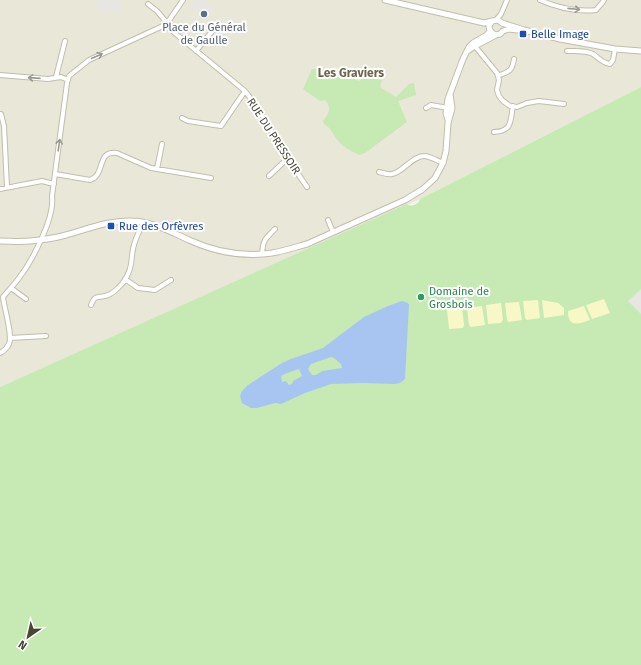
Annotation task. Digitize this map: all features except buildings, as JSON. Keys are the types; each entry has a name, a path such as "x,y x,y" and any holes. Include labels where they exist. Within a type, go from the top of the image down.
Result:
{"street":[{"path":"0,353 5,350 10,343 10,334 1,297 11,288 32,258 50,214 53,201 52,196 68,80 70,76 89,60 166,24 183,0"},
{"path":"385,0 402,2 484,23 498,21 524,30 594,46 641,51"},
{"path":"0,241 40,240 66,235 106,224 133,220 157,226 205,247 234,253 273,253 307,244 406,200 424,189 435,178 443,163 446,151 448,123 446,113 449,108 448,99 465,54 474,44 487,35 490,24 498,21 507,0"},
{"path":"540,0 564,8 587,11 596,10 604,0"},
{"name":"RUE DU PRESSOIR","path":"148,4 157,11 166,24 196,51 245,91 258,108 307,187"},
{"path":"498,21 504,27 503,31"},
{"path":"484,23 491,33 496,35"},
{"path":"196,51 214,29"},
{"path":"474,44 509,29 524,30"},
{"path":"56,77 65,41"},
{"path":"474,44 497,73 497,90 499,96 510,106 539,101 564,104"},
{"path":"567,51 580,51 592,54 604,63 610,64 613,60 615,49"},
{"path":"498,76 510,71 513,67 514,59"},
{"path":"0,75 48,79 56,77 68,80"},
{"path":"182,118 188,121 221,126 245,91"},
{"path":"426,108 431,105 449,108"},
{"path":"494,132 501,132 508,128 513,106"},
{"path":"1,114 4,126 7,187"},
{"path":"157,169 162,144"},
{"path":"55,174 90,180 98,174 107,154 117,153 147,167 211,178"},
{"path":"379,172 391,174 418,157 423,156 443,163"},
{"path":"269,176 288,158"},
{"path":"0,189 42,181 54,184"},
{"path":"328,220 333,232"},
{"path":"91,305 97,296 106,296 118,288 130,271 133,246 141,229 142,222"},
{"path":"262,254 263,244 275,229"},
{"path":"125,279 138,288 155,290 171,280"},
{"path":"11,288 26,299"},
{"path":"10,338 46,336"}],"shaded area":[{"path":"0,0 641,0 641,87 420,199 0,387"},
{"path":"98,0 120,0 122,10 107,12 95,8"},
{"name":"Place du Général de Gaulle","path":"195,0 203,0 214,9 206,19 190,7"},
{"path":"312,69 318,69 322,75 336,72 359,81 365,76 382,80 380,87 396,97 409,84 414,83 416,95 398,101 407,122 365,153 359,155 348,149 337,140 329,128 324,124 323,121 329,110 325,100 320,101 303,89"},
{"name":"Domaine de Grosbois","path":"641,87 641,665 0,665 0,387 407,204 411,206 415,205 420,199"},
{"path":"641,289 641,314 628,301"}],"sand":[{"path":"604,299 610,313 592,319 586,305"},
{"path":"538,300 540,318 527,320 525,318 523,301"},
{"path":"542,300 558,303 564,308 564,315 544,318"},
{"path":"519,302 522,320 509,322 507,320 505,303"},
{"path":"501,303 503,320 501,323 488,324 486,305"},
{"path":"482,306 485,325 471,327 469,325 467,308"},
{"path":"584,306 590,320 582,323 572,322 568,316 568,311"},
{"path":"462,308 463,328 449,329 447,310"}],"water":[{"path":"402,301 408,303 409,305 405,379 400,383 331,384 305,393 281,404 275,403 257,408 251,408 242,403 240,396 242,391 248,385 282,363 323,348 364,317","holes":["331,357 341,364 342,368 322,371 316,375 312,375 308,369 311,364","299,369 302,376 293,381 292,384 289,385 286,381 282,382 281,376"]}],"place":[{"name":"Place du Général de Gaulle","path":"204,14"},
{"name":"Belle Image","path":"523,34"},
{"name":"Rue des Orfèvres","path":"111,226"},
{"name":"Domaine de Grosbois","path":"421,297"}],"district":[{"name":"Les Graviers","path":"351,73"}]}
